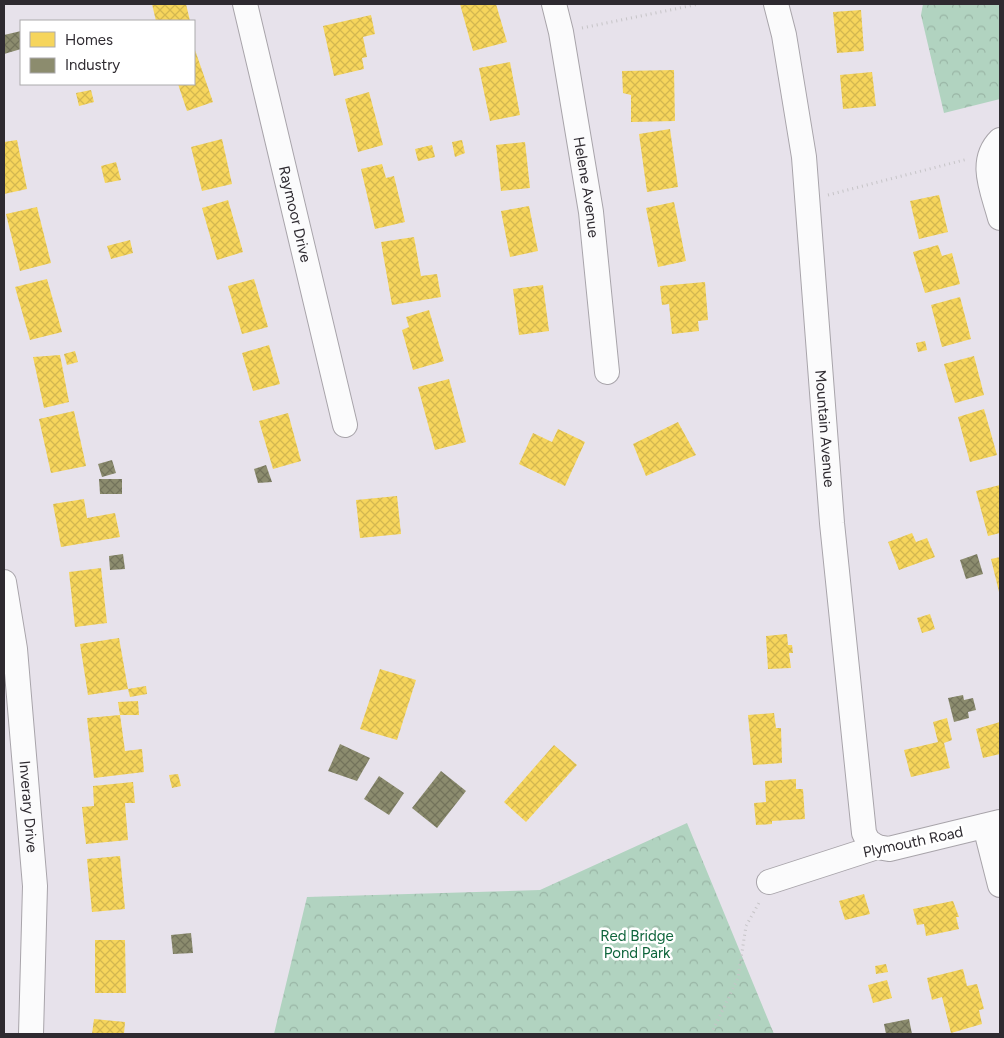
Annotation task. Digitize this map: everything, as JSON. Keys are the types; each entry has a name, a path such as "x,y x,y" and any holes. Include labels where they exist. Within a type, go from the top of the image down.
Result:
{"street":[{"name":"Raymoor Drive","path":"245,4 345,424"},
{"name":"Helene Avenue","path":"554,4 561,32 591,212 606,372"},
{"name":"Mountain Avenue","path":"776,4 784,35 804,157 832,523 864,833 868,841 877,847"},
{"path":"994,148 988,170 1000,218"},
{"name":"Inverary Drive","path":"4,582 15,649 35,886 31,1034"},
{"path":"993,824 1000,884"},
{"name":"Plymouth Road","path":"769,882 877,847 889,848 993,824"}],"path":[{"path":"561,32 699,4"},
{"path":"807,200 994,148"},
{"path":"711,1034 738,978 746,926 769,882"}],"green space":[{"path":"923,4 1000,4 1000,99 944,113 921,15"},
{"name":"Red Bridge Pond Park","path":"687,823 774,1034 274,1034 307,897 540,890"}],"building: Homes":[{"path":"152,4 186,4 190,20 156,20"},
{"path":"460,4 496,4 507,42 473,51"},
{"path":"861,10 864,51 837,53 833,12"},
{"path":"371,15 375,34 363,37 367,57 362,58 364,69 334,76 323,26"},
{"path":"195,50 213,102 187,111 178,85 195,85"},
{"path":"510,62 520,115 490,121 479,68"},
{"path":"674,70 675,121 631,122 631,95 623,93 622,71"},
{"path":"872,72 876,106 843,109 840,75"},
{"path":"91,90 94,102 79,106 76,93"},
{"path":"369,92 383,145 358,152 345,99"},
{"path":"670,129 678,187 647,192 639,134"},
{"path":"222,139 232,184 202,191 191,147"},
{"path":"17,140 27,189 4,194 4,142"},
{"path":"462,140 465,153 455,157 452,142"},
{"path":"525,142 530,188 501,191 496,145"},
{"path":"432,145 435,157 418,161 415,149"},
{"path":"116,162 121,180 105,183 101,166"},
{"path":"382,164 386,178 394,176 405,222 375,229 361,169"},
{"path":"939,195 948,232 919,239 910,201"},
{"path":"228,200 243,252 217,260 202,208"},
{"path":"674,202 686,261 658,267 646,208"},
{"path":"529,206 538,251 510,257 501,211"},
{"path":"37,207 51,263 20,271 6,214"},
{"path":"414,237 421,276 437,274 441,297 392,305 381,242"},
{"path":"130,240 133,253 111,259 107,246"},
{"path":"938,245 942,256 952,253 960,284 925,293 913,252"},
{"path":"47,279 62,332 30,340 15,287"},
{"path":"254,279 268,327 242,334 228,286"},
{"path":"705,282 708,320 698,321 699,331 672,334 669,304 662,305 660,286"},
{"path":"543,285 549,331 519,335 513,289"},
{"path":"960,297 971,339 942,347 931,305"},
{"path":"429,310 444,361 413,370 402,330 409,327 406,317"},
{"path":"925,341 927,350 918,352 916,343"},
{"path":"269,345 280,384 253,391 242,353"},
{"path":"75,351 78,362 67,365 64,354"},
{"path":"60,355 69,402 44,408 33,357"},
{"path":"974,356 984,395 955,403 944,364"},
{"path":"449,379 466,442 435,450 418,387"},
{"path":"984,409 997,455 970,462 958,417"},
{"path":"74,411 86,466 51,473 39,419"},
{"path":"288,413 301,461 273,469 259,421"},
{"path":"678,422 696,455 646,476 633,444"},
{"path":"558,429 585,442 565,486 519,464 533,433 552,442"},
{"path":"1000,485 1000,533 988,536 976,491"},
{"path":"397,496 401,534 360,538 356,500"},
{"path":"84,499 87,518 115,513 120,537 61,547 53,504"},
{"path":"912,533 916,542 927,538 935,557 899,570 888,542"},
{"path":"1000,557 1000,596 991,559"},
{"path":"101,568 107,623 75,627 69,572"},
{"path":"930,614 935,629 922,633 917,618"},
{"path":"787,634 788,645 792,645 793,653 789,653 791,668 768,669 766,636"},
{"path":"119,638 128,689 88,695 80,644"},
{"path":"380,669 416,680 397,740 360,729"},
{"path":"146,686 147,694 130,697 128,689"},
{"path":"138,701 139,715 120,715 118,702"},
{"path":"774,713 776,728 781,728 782,763 753,765 748,715"},
{"path":"120,715 125,751 142,749 144,772 94,778 87,718"},
{"path":"947,718 952,740 944,743 950,768 911,777 904,750 938,742 933,722"},
{"path":"1000,722 1000,754 983,758 976,729"},
{"path":"554,745 577,765 526,822 504,802"},
{"path":"178,774 181,786 172,788 169,775"},
{"path":"796,779 796,789 803,789 805,819 772,821 772,824 756,825 754,803 766,802 765,781"},
{"path":"133,782 135,803 125,803 128,840 86,844 82,807 94,806 93,786"},
{"path":"120,856 125,909 92,912 87,859"},
{"path":"864,894 870,914 845,920 839,901"},
{"path":"953,901 959,917 956,917 959,929 926,936 924,924 917,925 913,909"},
{"path":"95,940 125,940 126,993 95,993"},
{"path":"886,964 888,972 876,974 875,966"},
{"path":"963,969 967,986 977,984 984,1009 979,1010 982,1024 951,1033 942,997 932,1000 927,978"},
{"path":"887,980 892,998 873,1003 868,985"},
{"path":"94,1019 125,1022 124,1034 92,1034"}],"building: Industry":[{"path":"20,31 20,49 4,54 4,35"},
{"path":"112,460 116,473 102,477 98,464"},
{"path":"266,465 272,482 258,483 254,469"},
{"path":"99,479 122,479 122,494 100,494"},
{"path":"123,554 125,569 110,570 109,556"},
{"path":"977,554 983,574 966,579 960,560"},
{"path":"963,695 964,700 973,698 976,710 968,712 969,718 954,722 948,698"},
{"path":"340,744 370,758 357,781 328,771"},
{"path":"441,771 466,791 437,828 412,808"},
{"path":"379,776 404,793 389,815 364,799"},
{"path":"191,933 193,953 173,954 171,935"},
{"path":"909,1019 912,1034 886,1034 884,1024"}]}
